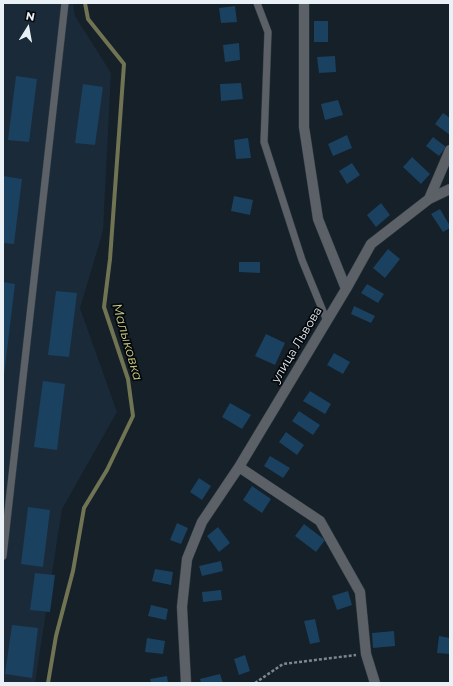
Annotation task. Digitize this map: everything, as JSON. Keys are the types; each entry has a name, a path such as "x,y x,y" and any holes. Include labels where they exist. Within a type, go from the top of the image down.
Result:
{"street":[{"path":"304,3 304,127 318,219 346,289"},
{"path":"429,199 450,150"},
{"name":"улица Львова","path":"186,683 182,607 187,559 202,522 239,467 346,289 371,244 429,199 450,189"},
{"path":"239,467 320,521 360,592 366,654 375,683"}],"lane":[{"path":"3,556 65,3"},
{"path":"257,3 268,32 264,142 302,260 327,321"}],"path":[{"path":"256,683 283,664 366,654"}],"shaded area":[{"path":"3,3 73,3 75,16 111,73 103,231 80,308 117,412 62,509 35,683 3,683"}],"building":[{"path":"235,6 237,22 221,23 219,8"},
{"path":"314,21 328,21 328,42 314,42"},
{"path":"239,43 240,60 225,62 223,45"},
{"path":"335,56 336,72 319,73 317,57"},
{"path":"16,76 37,79 29,142 8,140"},
{"path":"241,83 243,99 221,101 220,84"},
{"path":"83,84 103,87 95,145 75,143"},
{"path":"338,100 343,115 325,120 321,104"},
{"path":"443,113 450,118 450,135 435,124"},
{"path":"347,135 352,148 333,156 328,144"},
{"path":"433,137 446,147 439,156 426,146"},
{"path":"248,138 251,158 236,159 234,140"},
{"path":"412,157 430,174 421,184 403,167"},
{"path":"352,163 360,175 347,184 339,171"},
{"path":"3,176 22,179 14,244 3,243"},
{"path":"234,196 253,200 250,215 231,211"},
{"path":"381,203 390,215 376,227 367,215"},
{"path":"440,209 450,226 450,228 443,232 431,214"},
{"path":"388,249 400,259 385,278 373,268"},
{"path":"239,262 260,262 260,273 239,272"},
{"path":"3,282 15,284 4,375 3,375"},
{"path":"367,284 384,294 378,303 361,293"},
{"path":"56,291 77,293 69,357 48,355"},
{"path":"354,306 375,316 371,323 351,314"},
{"path":"266,334 285,343 275,365 255,356"},
{"path":"334,353 350,362 343,374 327,365"},
{"path":"43,381 65,384 57,450 34,447"},
{"path":"310,391 331,404 325,414 303,401"},
{"path":"230,403 251,415 242,429 222,417"},
{"path":"299,411 320,425 313,435 292,421"},
{"path":"286,432 304,445 297,455 279,442"},
{"path":"270,456 290,468 283,478 264,466"},
{"path":"199,478 211,486 202,500 190,492"},
{"path":"252,486 271,499 262,513 243,500"},
{"path":"28,507 50,510 43,567 21,564"},
{"path":"177,523 188,528 181,544 170,540"},
{"path":"304,524 325,540 316,552 295,536"},
{"path":"218,527 230,543 219,552 207,536"},
{"path":"221,561 223,571 202,576 199,566"},
{"path":"155,569 173,572 171,585 152,581"},
{"path":"35,573 55,575 50,612 30,610"},
{"path":"221,590 222,600 203,602 202,592"},
{"path":"348,591 352,605 337,610 332,596"},
{"path":"151,605 168,609 166,620 148,616"},
{"path":"315,619 320,642 310,644 304,621"},
{"path":"12,625 38,628 32,678 5,674"},
{"path":"394,631 395,646 373,648 372,633"},
{"path":"439,636 450,638 450,654 437,653"},
{"path":"147,638 165,641 163,654 145,652"},
{"path":"245,655 250,671 239,675 234,659"},
{"path":"220,674 223,683 201,683 200,679"},
{"path":"167,676 168,683 151,683 150,679"}],"waterway":[{"name":"Малыковка","path":"48,683 56,636 73,571 84,508 107,470 133,416 128,379 104,307 110,259 124,64 88,19 85,3"}]}
